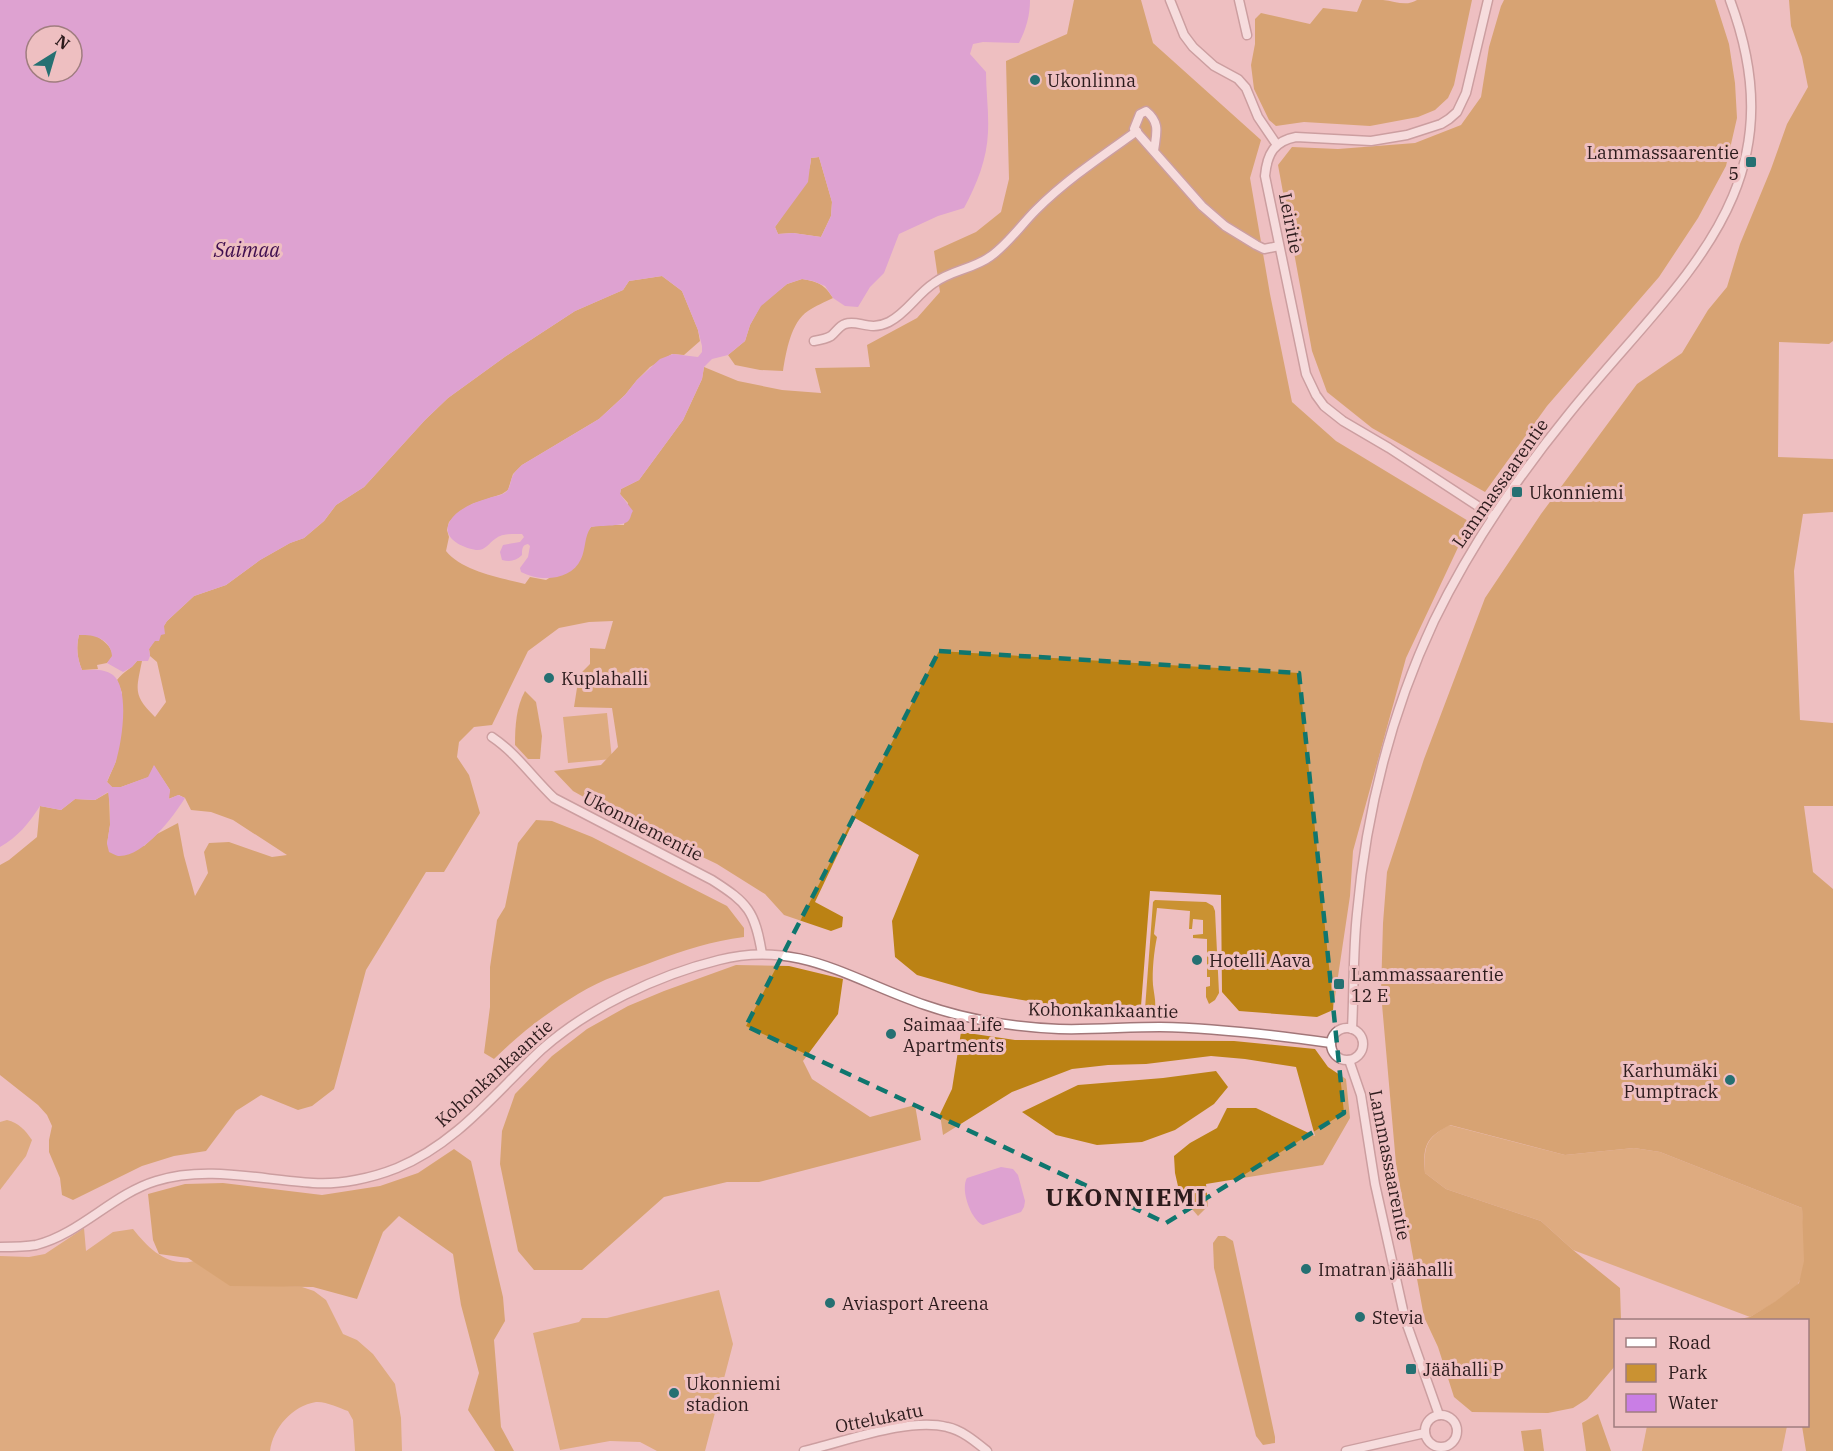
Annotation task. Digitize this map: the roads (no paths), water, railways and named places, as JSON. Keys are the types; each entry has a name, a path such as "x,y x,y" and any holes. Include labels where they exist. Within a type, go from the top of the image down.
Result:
{"street":[{"path":"1170,0 1184,35 1193,47 1214,66 1238,79 1246,88 1258,117 1277,145 1286,139 1296,137 1371,141 1385,139 1407,135 1449,120 1457,112 1466,93 1488,0"},
{"path":"1239,0 1247,35"},
{"name":"Lammassaarentie","path":"1352,1029 1357,914 1376,787 1408,680 1434,621 1493,516 1536,455 1569,412 1691,269 1713,236 1731,202 1746,156 1751,129 1752,100 1746,55 1730,0"},
{"path":"814,341 828,338 846,323 870,327 888,323 934,282 981,263 993,255 1037,208 1136,130 1140,114 1146,111 1154,117 1157,128 1154,151"},
{"path":"1136,130 1202,206 1226,226 1264,249 1279,246"},
{"name":"Leiritie","path":"1277,145 1268,158 1265,176 1306,374 1316,395 1324,406 1343,421 1389,448 1493,516"},
{"name":"Ukonniementie","path":"492,737 505,746 554,798 712,880 736,895 747,906 755,920 762,954"},
{"name":"Kohonkankaantie","path":"0,1247 30,1246 55,1238 135,1190 176,1175 226,1174 315,1184 358,1179 394,1169 433,1149 449,1137 482,1110 544,1048 567,1029 605,1005 692,968 720,959 762,954 814,961 925,1006 967,1017 1014,1025 1058,1029 1197,1028 1277,1035 1331,1043"},
{"path":"1341,1029 1352,1029 1362,1036 1363,1049 1360,1054 1349,1060 1340,1058 1336,1055 1331,1043 1341,1029"},
{"name":"Lammassaarentie","path":"1349,1060 1361,1095 1375,1184 1405,1319 1439,1415"},
{"path":"1439,1415 1451,1418 1458,1429 1454,1442 1442,1449 1431,1444 1425,1433 1428,1421 1439,1415"},
{"name":"Ottelukatu","path":"806,1451 856,1437 908,1426 932,1424 950,1427 974,1440 987,1451"},
{"path":"1346,1451 1425,1433"}],"water":[{"name":"Saimaa","path":"0,0 1030,0 1027,22 1019,43 973,44 970,54 986,72 988,132 986,152 980,171 964,208 938,216 899,234 884,273 870,287 858,307 845,306 833,298 825,286 802,279 787,284 761,306 750,325 745,341 728,355 712,359 704,367 702,379 683,420 639,480 621,489 620,494 633,511 629,520 618,525 591,527 581,559 570,572 554,578 546,578 521,572 520,568 528,557 530,546 528,544 523,546 522,555 517,559 502,560 500,552 503,545 520,542 524,537 522,534 501,536 484,548 476,550 454,541 450,537 448,527 453,517 462,510 506,492 512,477 522,465 599,419 660,359 673,354 698,357 702,352 702,346 682,291 662,276 629,281 623,290 575,311 506,356 448,398 364,487 336,505 324,521 304,538 260,560 226,585 194,596 167,621 164,626 165,634 161,635 159,641 155,641 149,649 148,661 137,661 123,672 107,663 112,656 109,645 90,635 79,635 78,652 82,670 105,671 113,675 121,692 123,716 120,742 116,761 107,782 112,787 121,787 148,777 154,765 170,790 169,799 178,795 185,798 147,844 128,855 118,856 109,852 107,844 110,825 108,792 95,800 75,799 61,810 40,806 23,829 0,847","holes":["819,157 832,202 831,216 821,237 793,233 778,234 775,227 808,182 811,158"]},
{"path":"1001,1167 1013,1169 1018,1175 1025,1201 1024,1207 1021,1212 983,1225 974,1217 968,1204 965,1183 967,1178"}],"place":[{"name":"Ukonlinna","path":"1035,80"},
{"name":"Lammassaarentie 5","path":"1751,162"},
{"name":"Ukonniemi","path":"1517,492"},
{"name":"Kuplahalli","path":"549,678"},
{"name":"Hotelli Aava","path":"1197,960"},
{"name":"Lammassaarentie 12 E","path":"1339,984"},
{"name":"Saimaa Life Apartments","path":"891,1034"},
{"name":"Karhumäki Pumptrack","path":"1730,1080"},
{"name":"Imatran jäähalli","path":"1306,1269"},
{"name":"Aviasport Areena","path":"830,1303"},
{"name":"Stevia","path":"1360,1317"},
{"name":"Jäähalli P","path":"1411,1369"},
{"name":"Ukonniemi stadion","path":"674,1393"}],"district":[{"name":"UKONNIEMI","path":"1126,1197"}]}
